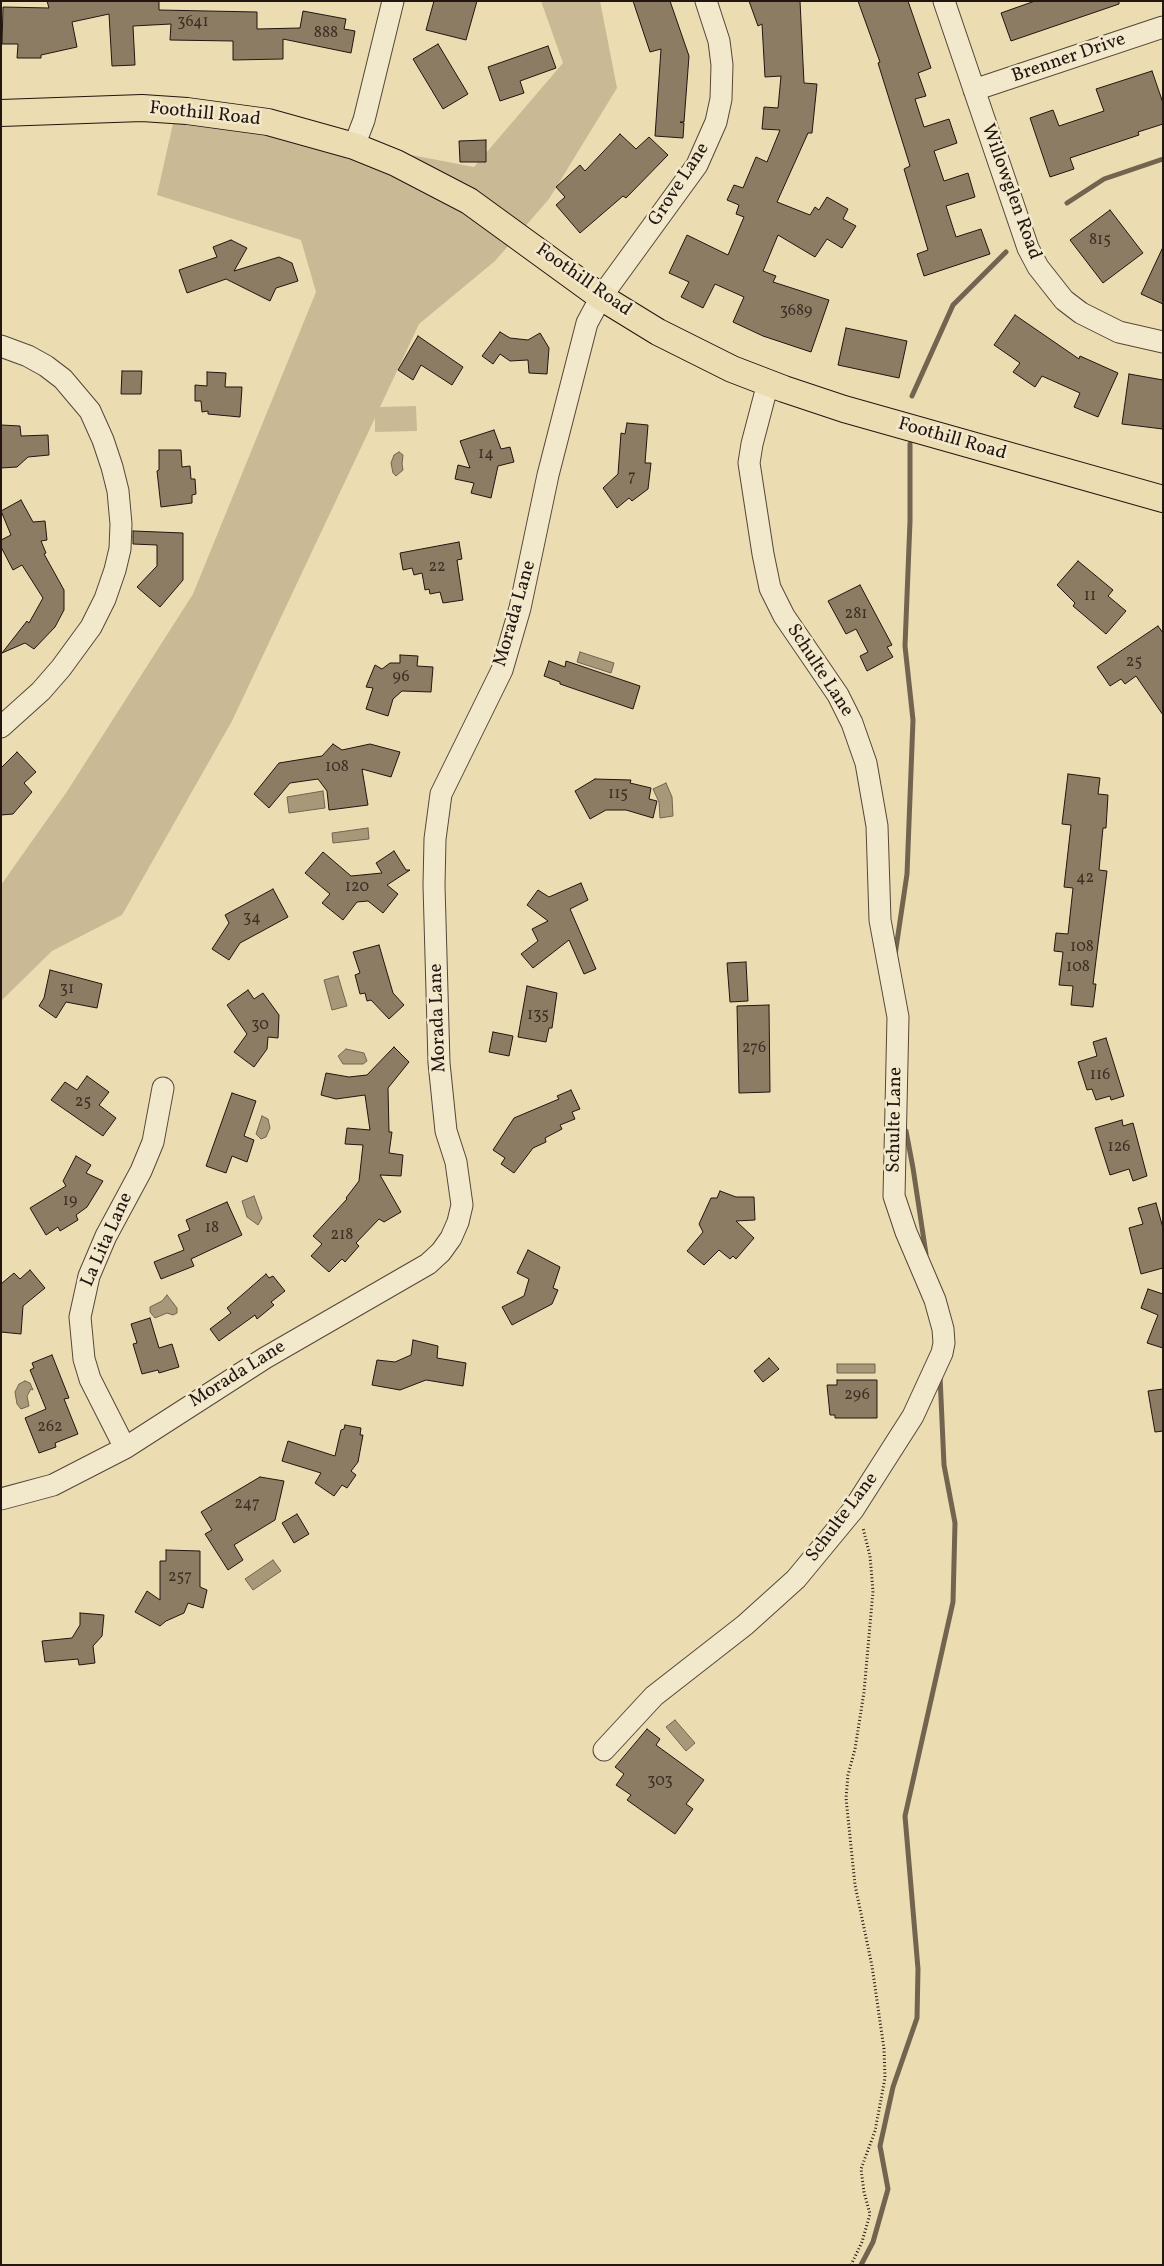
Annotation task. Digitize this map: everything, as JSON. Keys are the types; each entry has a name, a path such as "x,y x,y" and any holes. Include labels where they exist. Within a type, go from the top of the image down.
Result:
{"main road":[{"name":"Foothill Road","path":"1,113 142,108 188,110 268,122 354,146 396,163 469,201 601,297 681,344 768,383 882,420 1163,499"}],"street":[{"path":"354,146 364,120 393,1"},
{"name":"Grove Lane","path":"601,297 697,165 716,122 721,99 722,65 719,41 706,1"},
{"name":"Willowglen Road","path":"944,1 1028,248 1050,284 1070,304 1099,324 1119,332 1163,342"},
{"name":"Brenner Drive","path":"974,90 1163,27"},
{"name":"Morada Lane","path":"1,1499 53,1486 125,1448 282,1348 428,1264 441,1252 458,1222 462,1205 461,1186 446,1131 440,1063 434,885 435,839 442,794 502,670 520,608 548,475 588,323 601,297"},
{"path":"1,346 28,356 46,366 63,379 90,411 112,467 118,491 121,524 120,549 115,570 105,599 91,627 48,684 1,727"},
{"name":"Schulte Lane","path":"604,1750 654,1696 746,1625 796,1579 853,1510 913,1416 942,1353 943,1329 935,1300 906,1232 894,1196 898,1017 880,920 877,826 866,763 852,723 838,695 784,616 770,588 763,554 749,463 768,383"},
{"name":"La Lita Lane","path":"125,1448 90,1379 84,1358 80,1317 89,1276 106,1236 141,1171 153,1142 163,1088"}],"path":[{"path":"851,2265 862,2242 870,2214 861,2169 875,2131 885,2078 884,2049 872,1966 855,1885 846,1798 848,1775 855,1749 864,1692 873,1591 870,1556 862,1525 853,1510"}],"shaded area":[{"path":"541,1 600,1 617,88 549,199 495,261 419,324 380,407 416,406 417,431 375,432 375,418 232,721 122,915 52,951 1,1001 1,885 66,793 193,594 316,292 301,240 157,195 176,110 474,167 563,63"},
{"path":"399,452 403,455 403,470 396,476 393,473 391,463 394,455"},
{"path":"580,652 614,663 611,673 577,662"},
{"path":"666,783 672,797 673,816 660,818 659,802 653,789"},
{"path":"323,791 325,808 289,813 287,797"},
{"path":"368,828 369,839 333,843 332,833"},
{"path":"338,976 347,1006 332,1010 324,980"},
{"path":"346,1049 364,1053 367,1061 363,1064 343,1064 338,1056"},
{"path":"262,1116 268,1119 270,1128 266,1137 261,1139 256,1134"},
{"path":"254,1196 262,1218 258,1225 247,1217 242,1201"},
{"path":"167,1295 177,1308 177,1313 173,1315 167,1313 155,1318 150,1312 150,1307 162,1301"},
{"path":"837,1364 875,1364 875,1373 837,1373"},
{"path":"25,1381 30,1383 33,1390 31,1389 27,1396 29,1406 21,1409 17,1404 15,1392 19,1384"},
{"path":"273,1560 281,1571 253,1590 245,1579"},
{"path":"675,1720 695,1743 686,1751 666,1727"}],"building":[{"path":"47,1 159,1 159,10 257,12 257,29 300,28 303,11 346,19 344,29 355,31 351,53 283,39 283,59 233,60 233,41 170,40 171,24 133,26 135,65 112,66 109,14 72,22 77,47 41,55 41,58 17,58 18,44 2,44 3,7 49,8"},
{"path":"434,1 477,1 466,40 426,30"},
{"path":"633,1 670,1 689,56 684,122 680,122 684,123 683,138 655,136 661,49 650,52"},
{"path":"749,1 800,1 804,83 817,84 812,133 808,133 777,202 810,215 815,207 819,210 827,197 848,209 843,219 856,226 842,248 827,239 815,257 778,235 763,271 776,276 773,282 829,300 811,352 763,336 733,322 744,297 715,284 703,308 681,297 689,282 669,273 687,235 728,255 744,217 736,214 739,205 727,200 734,185 743,188 756,157 767,162 780,130 762,129 764,107 778,108 781,76 765,77 762,24 758,26"},
{"path":"858,1 908,1 931,68 918,73 926,96 915,99 924,127 949,119 957,143 934,151 944,181 968,173 975,197 946,206 956,237 981,229 990,254 924,276 917,254 928,250 904,169 910,166 878,63 880,62"},
{"path":"1035,1 1119,1 1119,4 1011,41 1001,13"},
{"path":"438,44 468,94 443,109 413,59"},
{"path":"548,46 556,68 520,81 524,93 500,101 488,67"},
{"path":"1152,71 1163,103 1163,124 1138,132 1139,135 1070,158 1074,169 1050,177 1030,118 1053,110 1059,126 1104,111 1096,89"},
{"path":"620,134 636,149 649,137 668,155 626,198 623,196 580,233 556,205 565,197 556,187 580,165 585,171"},
{"path":"486,140 486,162 460,162 459,141"},
{"path":"1110,210 1143,253 1103,283 1070,240"},
{"path":"231,240 247,248 234,271 279,257 292,263 298,281 276,288 270,301 226,279 187,293 179,270 217,257 213,247"},
{"path":"1163,247 1163,304 1141,294"},
{"path":"1015,315 1079,359 1080,356 1118,373 1098,417 1074,407 1080,393 1042,376 1035,387 1013,372 1020,363 994,345"},
{"path":"846,328 907,341 899,378 838,365"},
{"path":"500,332 510,338 528,340 540,333 549,348 547,374 529,373 528,360 510,361 500,354 493,364 482,356"},
{"path":"418,336 463,367 452,385 421,365 413,380 398,370"},
{"path":"122,371 142,371 141,394 121,394"},
{"path":"207,372 226,373 225,387 242,387 240,417 208,414 208,411 202,412 201,401 195,401 195,385 207,386"},
{"path":"1129,374 1163,380 1163,429 1122,424"},
{"path":"627,423 648,425 645,463 651,463 648,489 632,501 629,498 617,508 603,488 618,474 621,433 625,434"},
{"path":"1,425 20,426 21,436 48,435 49,455 28,457 17,467 1,468"},
{"path":"494,430 501,449 510,447 514,462 498,466 491,498 471,493 474,483 455,479 458,465 470,468 460,441"},
{"path":"159,450 181,450 182,467 190,466 191,479 195,479 196,494 192,495 192,503 161,507 157,471 159,470"},
{"path":"21,500 33,522 45,521 47,540 41,541 46,553 44,554 64,590 64,610 55,627 34,649 25,643 2,653 27,621 29,623 43,598 22,565 13,570 1,547 1,540 11,535 1,511"},
{"path":"133,531 183,533 183,580 160,607 137,587 157,566 157,545 133,544"},
{"path":"459,542 462,559 457,560 463,600 443,603 440,592 430,594 429,589 425,590 422,573 414,575 412,568 403,570 400,553"},
{"path":"1078,561 1113,590 1108,596 1126,611 1106,634 1073,606 1075,603 1057,585"},
{"path":"860,585 892,645 887,647 893,657 867,671 860,656 868,652 856,629 846,634 828,601"},
{"path":"1158,626 1163,633 1163,715 1136,676 1125,684 1121,679 1110,686 1097,667"},
{"path":"400,655 418,656 417,666 433,667 431,692 402,691 393,699 388,716 366,709 373,688 366,687 375,665 382,669 390,663 400,663"},
{"path":"549,661 565,667 566,661 640,686 633,709 560,684 560,682 544,676"},
{"path":"333,744 342,750 370,744 400,752 391,777 362,769 368,805 329,810 327,791 318,779 290,783 269,808 254,794 279,763 322,756"},
{"path":"17,752 36,772 24,783 32,792 13,814 1,815 1,768"},
{"path":"1068,774 1100,778 1098,794 1108,795 1106,828 1103,828 1099,870 1107,871 1093,984 1096,984 1093,1007 1071,1005 1073,986 1059,985 1063,952 1054,951 1056,933 1068,934 1073,888 1064,887 1071,825 1062,824"},
{"path":"595,779 631,780 630,783 651,788 649,799 657,801 653,818 626,810 606,810 590,819 575,791"},
{"path":"394,851 406,870 410,870 387,885 398,894 383,913 368,901 357,902 343,920 322,903 330,894 305,873 323,852 351,876 382,873 376,863"},
{"path":"581,883 588,900 570,909 596,969 584,974 569,940 533,968 521,954 538,941 532,929 548,921 527,905 538,890 549,897"},
{"path":"273,889 288,917 240,943 229,960 212,949 229,923 225,915"},
{"path":"379,945 393,993 404,1005 389,1019 371,1000 367,1001 365,993 360,994 355,975 360,973 353,952"},
{"path":"746,962 748,1001 730,1002 727,963"},
{"path":"50,970 102,984 97,1008 66,1002 56,1018 39,1006 44,998"},
{"path":"527,986 557,993 552,1028 549,1028 546,1042 518,1037"},
{"path":"248,990 254,999 263,993 279,1015 278,1038 268,1037 267,1049 254,1067 234,1052 247,1034 227,1005"},
{"path":"769,1005 770,1092 739,1093 737,1006"},
{"path":"493,1032 513,1036 509,1056 489,1052"},
{"path":"1106,1038 1124,1096 1111,1100 1110,1096 1096,1100 1092,1089 1087,1090 1078,1062 1097,1056 1093,1042"},
{"path":"394,1047 409,1062 388,1088 389,1132 392,1132 389,1153 403,1155 401,1176 380,1175 401,1212 384,1222 379,1219 356,1243 359,1246 345,1262 342,1259 329,1272 311,1256 322,1244 313,1236 347,1199 359,1181 363,1145 345,1144 347,1128 370,1130 365,1095 336,1099 321,1095 326,1073 349,1077 367,1075"},
{"path":"87,1076 109,1092 99,1105 116,1118 103,1136 51,1100 65,1082 77,1090"},
{"path":"571,1090 580,1109 572,1112 575,1119 560,1125 562,1129 545,1138 546,1142 533,1148 514,1173 501,1164 505,1158 493,1150 514,1118 559,1099 557,1096"},
{"path":"232,1093 256,1101 244,1136 254,1140 247,1162 232,1156 226,1173 206,1166"},
{"path":"1122,1120 1123,1126 1133,1123 1147,1176 1133,1181 1129,1169 1110,1175 1095,1128"},
{"path":"76,1156 91,1165 86,1173 103,1181 87,1207 76,1215 78,1220 60,1231 58,1227 46,1235 30,1208 66,1186 63,1181"},
{"path":"720,1191 736,1197 754,1197 755,1220 736,1221 754,1238 736,1259 733,1256 730,1259 719,1250 704,1265 687,1251 703,1232 699,1224 711,1198 717,1198"},
{"path":"227,1202 242,1235 191,1259 194,1266 161,1279 154,1262 184,1250 178,1235 190,1230 186,1220"},
{"path":"1156,1203 1163,1228 1163,1268 1141,1274 1129,1228 1143,1224 1138,1208"},
{"path":"528,1250 560,1267 553,1288 558,1290 552,1304 512,1325 502,1307 524,1296 529,1279 517,1273"},
{"path":"30,1270 45,1288 23,1306 21,1334 1,1332 1,1284 14,1273 20,1279"},
{"path":"266,1274 269,1278 273,1276 285,1291 271,1302 274,1305 257,1319 255,1315 219,1341 210,1329 231,1313 227,1308"},
{"path":"1148,1289 1163,1294 1163,1348 1147,1343 1158,1315 1141,1308"},
{"path":"150,1318 159,1348 172,1344 179,1367 159,1373 158,1370 142,1374 133,1344 137,1343 131,1324"},
{"path":"413,1340 438,1346 437,1358 466,1363 463,1386 426,1380 400,1390 372,1385 377,1360 395,1362 411,1355"},
{"path":"52,1355 69,1398 64,1399 78,1434 55,1443 56,1447 39,1453 25,1418 46,1409 30,1370 34,1368 32,1363"},
{"path":"769,1358 779,1369 763,1382 754,1371"},
{"path":"837,1380 877,1380 877,1418 835,1418 835,1415 830,1415 827,1385 837,1385"},
{"path":"1163,1389 1163,1431 1155,1432 1148,1391"},
{"path":"345,1425 361,1428 360,1435 363,1435 358,1462 351,1471 356,1475 347,1488 342,1485 334,1496 315,1483 321,1473 282,1461 288,1441 335,1456 341,1430 344,1429"},
{"path":"260,1477 284,1481 275,1520 234,1545 243,1560 228,1570 205,1534 212,1530 201,1512"},
{"path":"297,1514 309,1534 294,1543 282,1523"},
{"path":"166,1550 200,1551 200,1587 207,1590 203,1608 188,1603 184,1613 166,1621 160,1626 135,1612 147,1591 160,1600 160,1561 166,1561"},
{"path":"80,1613 104,1615 102,1636 93,1646 95,1663 79,1665 78,1659 45,1662 42,1641 72,1638 80,1625"},
{"path":"647,1729 660,1739 656,1745 704,1780 686,1804 693,1809 675,1834 627,1800 631,1795 616,1785 624,1774 615,1767"}],"waterway":[{"path":"1067,203 1104,179 1163,159"},
{"path":"912,396 953,305 1006,252"},
{"path":"895,955 907,874 913,720 905,646 910,521 910,444"},
{"path":"906,1131 926,1254"},
{"path":"861,2265 873,2242 888,2189 880,2146 893,2087 917,2018 918,1969 905,1816 953,1602 955,1523 944,1465 940,1376"}]}
